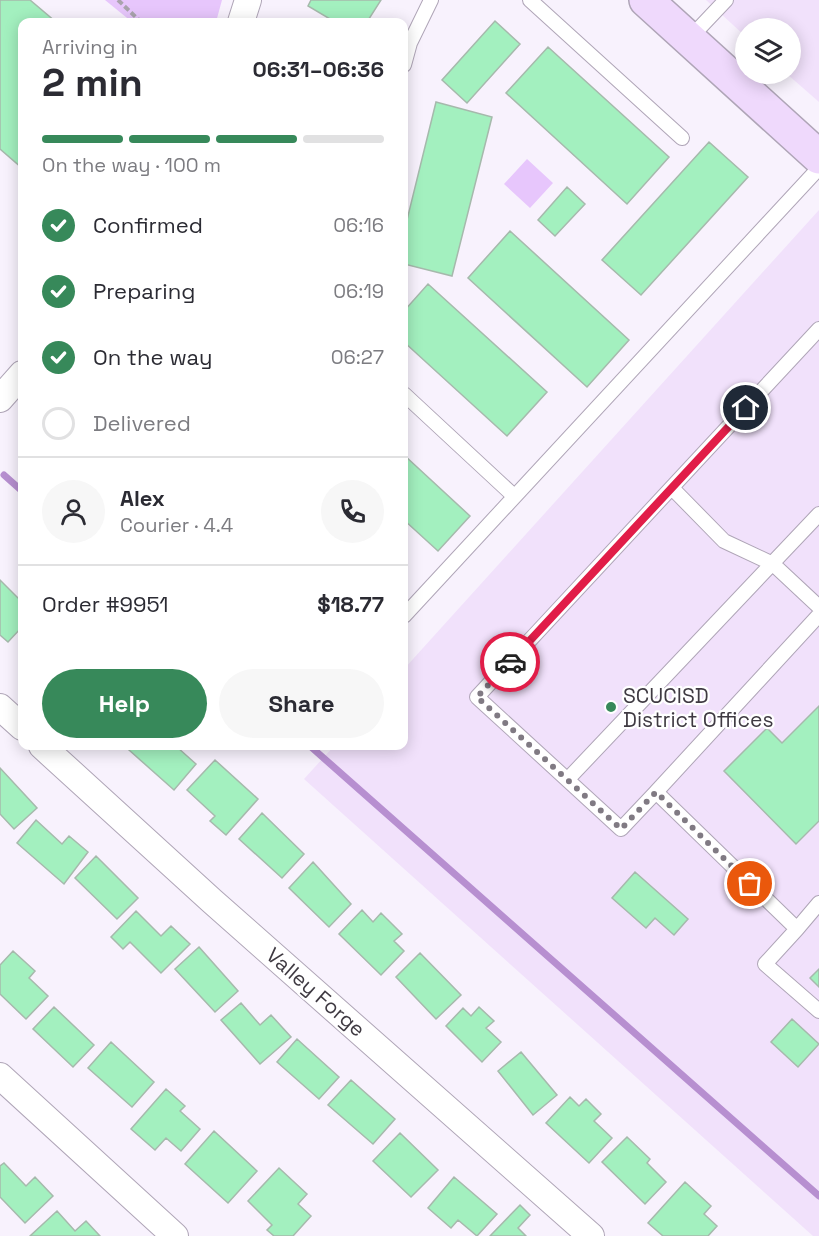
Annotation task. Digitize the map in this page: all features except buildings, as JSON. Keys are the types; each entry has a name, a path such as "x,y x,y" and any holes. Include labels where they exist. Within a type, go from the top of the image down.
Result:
{"street":[{"path":"243,18 248,0"},
{"path":"646,0 819,157"},
{"path":"0,399 18,379"},
{"path":"0,707 18,723"},
{"name":"Valley Forge","path":"46,750 212,901 591,1236"},
{"path":"0,1076 174,1236"}],"lane":[{"path":"408,50 431,0"},
{"path":"530,0 682,138"},
{"path":"690,38 726,0"},
{"path":"408,612 819,168"},
{"path":"819,329 477,697 621,829 819,615"},
{"path":"408,398 514,496"},
{"path":"672,488 724,541 773,564 819,607"},
{"path":"568,779 819,514"},
{"path":"656,792 796,929"},
{"path":"819,903 765,964 819,1011"}],"path":[{"path":"118,0 137,18"}],"shaded area":[{"path":"105,0 222,0 217,18 127,18"},
{"path":"706,0 819,0 819,102 798,84 801,84 801,18 735,18 735,27"},
{"path":"527,159 553,183 530,208 504,184"},
{"name":"SCUCISD District Offices","path":"819,210 819,1236 813,1236 304,779 330,750 408,750 408,665"}],"waterway":[{"path":"4,475 18,487"},
{"path":"315,750 819,1196"}],"way so far":[{"path":"510,662 477,697 621,829 656,792 750,884"}],"place":[{"name":"SCUCISD District Offices","path":"611,707"}],"route":[{"path":"510,662 746,408"}]}
